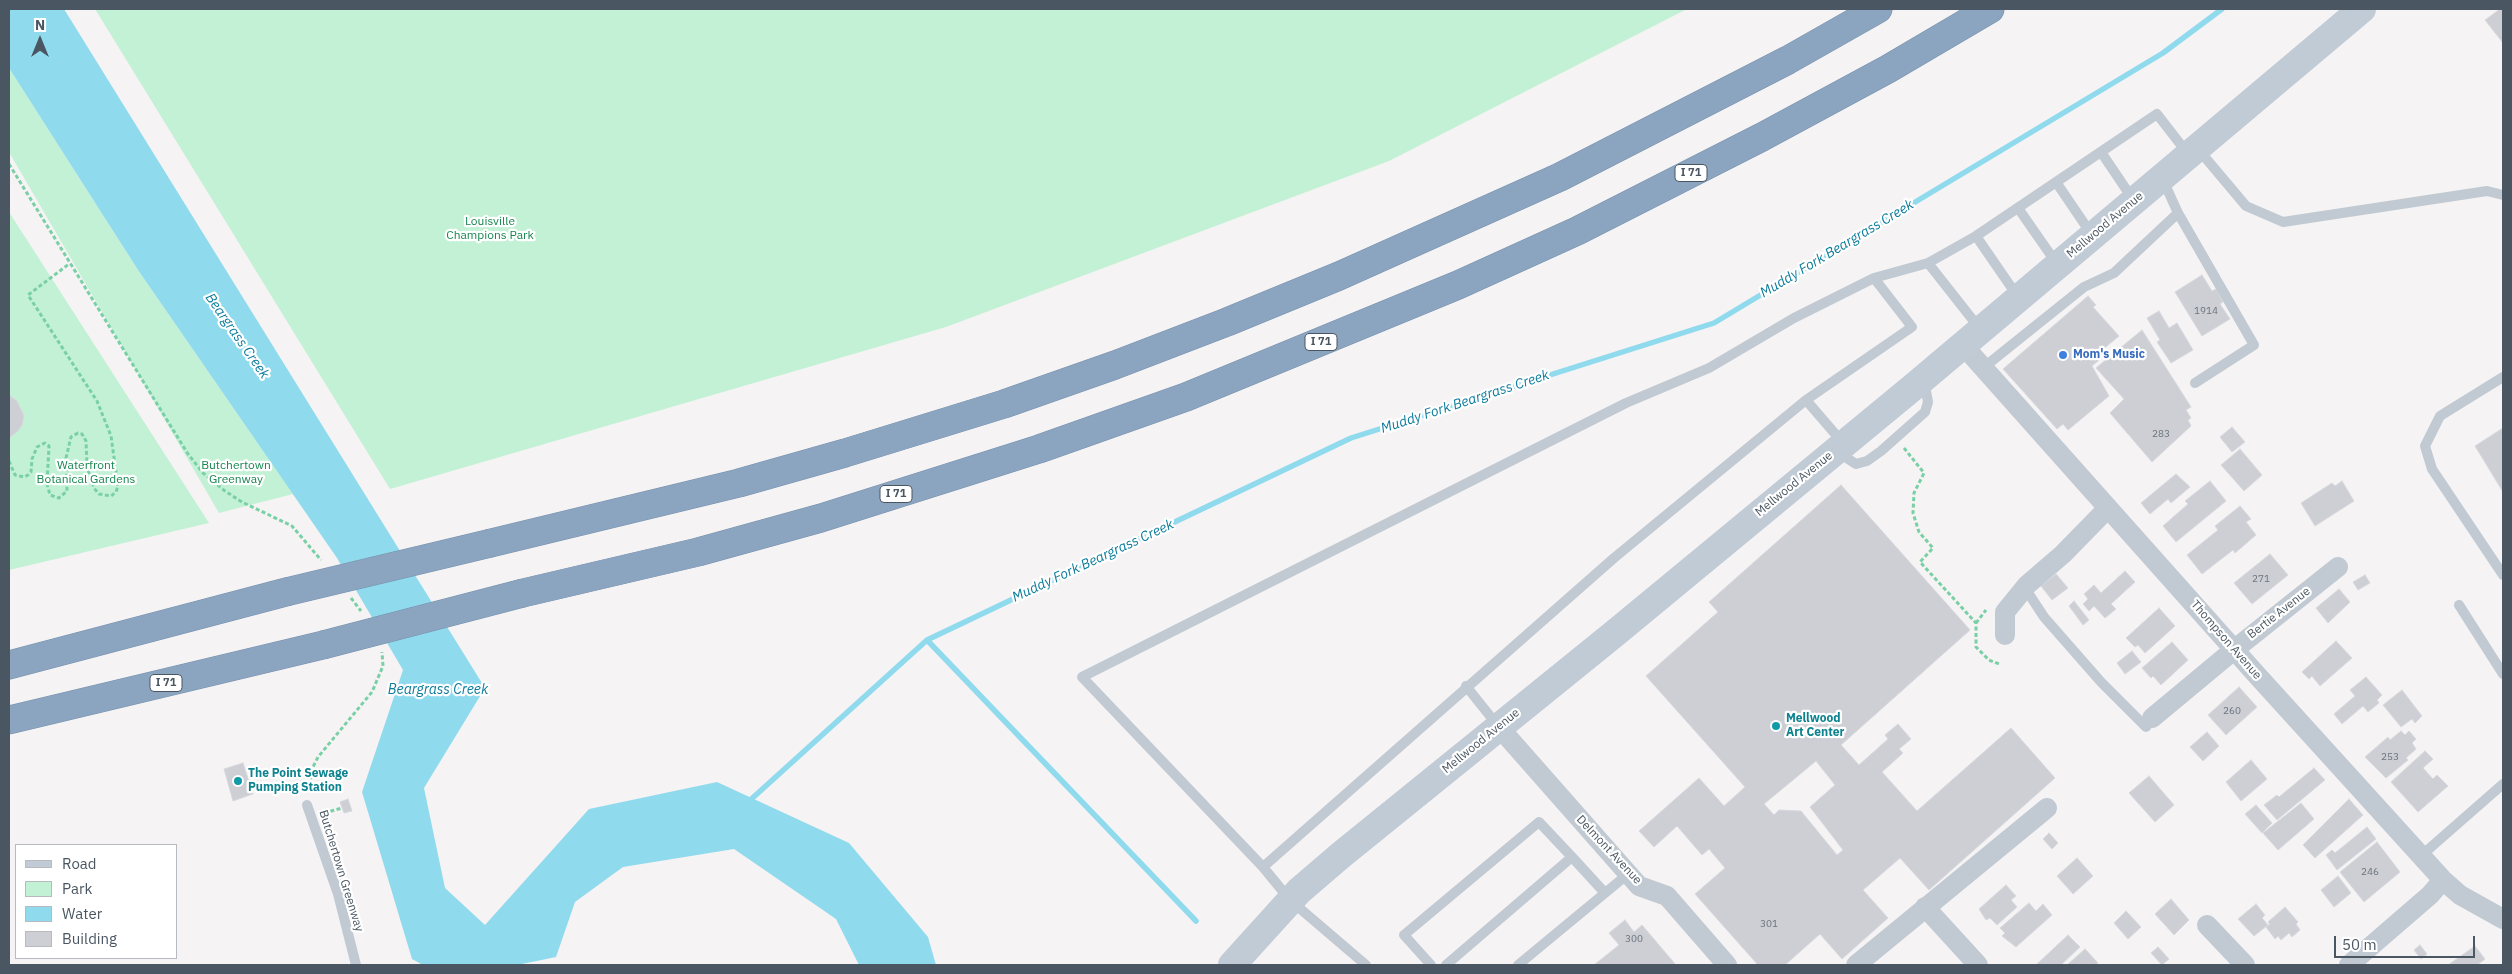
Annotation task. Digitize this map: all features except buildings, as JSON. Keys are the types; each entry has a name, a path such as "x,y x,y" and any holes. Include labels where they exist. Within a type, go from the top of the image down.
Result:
{"highway":[{"path":"9,665 286,592 739,483 845,454 1004,404 1115,365 1228,322 1339,276 1560,177 1669,123 1788,60 1878,9"},
{"name":"I 71","path":"9,720 322,645 522,593 698,552 821,518 1039,449 1186,397 1381,318 1577,231 1762,138 1888,69 1990,9"}],"street":[{"name":"Mellwood Avenue","path":"1232,965 1290,900 1341,855 1614,634 1840,447 2362,9"},
{"name":"Thompson Avenue","path":"1971,337 1983,368 2443,880 2460,895 2503,920"},
{"path":"2005,635 2005,612 2025,588 2063,554 2108,508"},
{"name":"Bertie Avenue","path":"2152,718 2338,567"},
{"name":"Delmont Avenue","path":"1498,726 1639,886 1667,896 1727,965"},
{"path":"1856,965 2047,808"},
{"path":"2349,965 2430,895 2443,880"},
{"path":"1926,907 1978,965"},
{"path":"2207,925 2245,965"}],"lane":[{"path":"1366,965 1290,900 1264,867 1082,677 1610,411 1709,368 1794,318 1874,278 1928,263 1976,236 2158,114 2246,206 2283,222 2488,191 2503,195"},
{"path":"2101,152 2134,201"},
{"path":"2162,178 2178,213 2254,345 2195,383"},
{"path":"2056,182 2092,236"},
{"path":"2018,208 2057,264"},
{"path":"1983,368 2084,287 2114,274 2178,213"},
{"path":"1976,236 2018,297"},
{"path":"1928,263 1971,337"},
{"path":"1264,867 1466,686 1614,558 1806,400 1912,327 1874,278"},
{"path":"2503,377 2440,416 2426,446 2432,469 2503,575"},
{"path":"1806,400 1840,447"},
{"path":"2025,588 2044,617 2101,682 2146,727 2152,718"},
{"path":"2459,605 2503,674"},
{"path":"1466,686 1498,726"},
{"path":"2422,855 2503,784"},
{"name":"Butchertown Greenway","path":"307,805 338,894 356,965"},
{"path":"1431,965 1404,935 1539,822 1605,893"},
{"path":"1446,965 1572,857"},
{"path":"1518,965 1628,874"}],"path":[{"path":"9,164 168,425 204,473 242,502 292,526 324,563"},
{"path":"9,461 15,474 24,477 28,475 31,472 32,459 38,447 45,443 51,450 47,472 50,495 59,498 67,491 66,458 71,437 78,433 85,437 86,460 94,488 105,496 116,492 118,486 111,436 103,412 92,390 28,294 69,264"},
{"path":"1903,448 1924,473 1914,493 1913,513 1919,532 1933,548 1920,562 1976,623 1974,637 1979,652 1999,664"},
{"path":"347,593 365,616"},
{"name":"Butchertown Greenway","path":"307,805 312,769 318,758 372,692 383,666 382,647"}],"green space":[{"name":"Louisville Champions Park","path":"95,9 1687,9 1389,161 946,327 390,489"},
{"name":"Butchertown Greenway","path":"9,68 138,270 293,494 219,513 9,152"},
{"name":"Waterfront Botanical Gardens","path":"9,212 209,523 9,570"}],"water":[{"name":"Beargrass Creek","path":"9,9 64,9 485,688 424,788 445,888 485,925 589,809 717,782 849,843 928,937 936,965 859,965 836,919 734,849 623,867 575,902 556,957 517,965 423,965 412,959 362,792 403,670 337,558 138,270 9,68"}],"waterway":[{"name":"Muddy Fork Beargrass Creek","path":"747,803 927,640 1351,438 1714,323 2163,53 2222,9"},
{"path":"927,640 1196,921"}],"place":[{"name":"Mom's Music","path":"2063,355"},
{"name":"Mellwood Art Center","path":"1776,726"},
{"name":"The Point Sewage Pumping Station","path":"238,781"}]}
